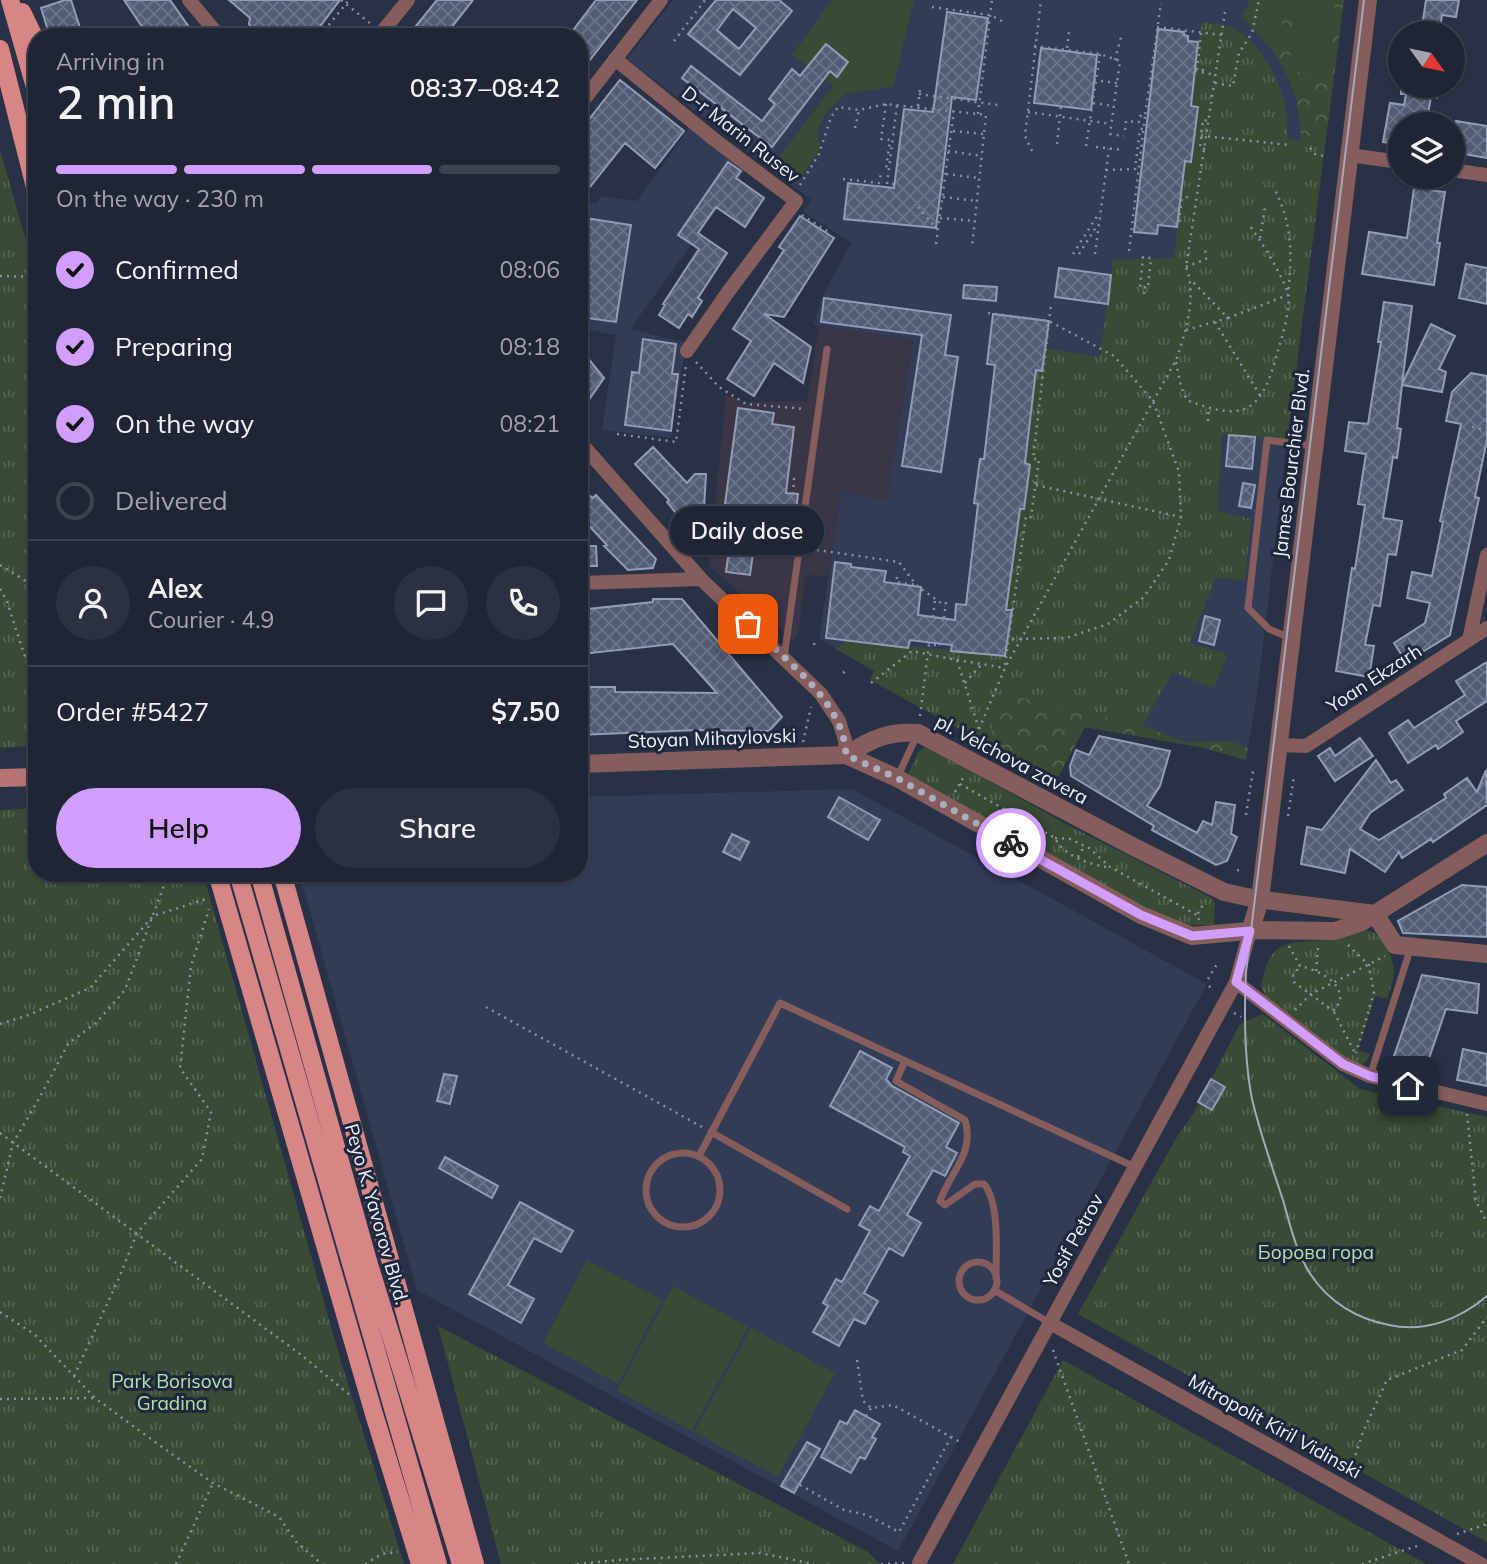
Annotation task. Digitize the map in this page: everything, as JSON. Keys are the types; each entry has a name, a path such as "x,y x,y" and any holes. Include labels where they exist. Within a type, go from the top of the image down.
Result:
{"main road":[{"path":"10,0 28,63"},
{"path":"16,0 29,28"},
{"path":"0,49 28,159"},
{"path":"0,778 28,777"},
{"path":"220,882 414,1557"},
{"name":"Peyo K. Yavorov Blvd.","path":"241,882 419,1506"},
{"name":"Peyo K. Yavorov Blvd.","path":"262,882 368,1261 440,1499"},
{"path":"285,882 475,1564"},
{"path":"391,1258 440,1499 463,1564"},
{"path":"332,1271 438,1564"},
{"path":"419,1506 432,1564"}],"street":[{"path":"189,0 212,28"},
{"path":"385,28 408,0"},
{"path":"588,94 661,0"},
{"name":"James Bourchier Blvd.","path":"1250,931 1260,900 1368,0"},
{"name":"D-r Marin Rusev","path":"615,59 796,201 687,351"},
{"path":"1349,155 1388,160"},
{"path":"1465,172 1487,175"},
{"path":"588,451 701,579 821,694 839,722 845,740 846,755 897,778 1141,915 1192,936 1250,931 1335,931 1362,922 1487,843"},
{"path":"1469,640 1487,555"},
{"path":"588,583 701,579"},
{"name":"Yoan Ekzarh","path":"1278,745 1306,746 1487,628"},
{"name":"pl. Velchova zavera","path":"846,755 871,739 897,732 918,733 1224,892 1260,900 1375,914"},
{"name":"Stoyan Mihaylovski","path":"588,764 846,755"},
{"path":"1375,914 1395,945 1487,954"},
{"name":"Yosif Petrov","path":"919,1563 1236,982 1250,931"},
{"path":"1236,982 1343,1064 1370,1076 1487,1104"},
{"name":"Mitropolit Kiril Vidinski","path":"1050,1323 1481,1564"}],"lane":[{"path":"784,659 827,349"},
{"path":"1291,638 1269,629 1248,608 1267,440 1314,446"},
{"path":"897,778 918,733"},
{"path":"1370,1076 1411,947"},
{"path":"699,1156 780,1003 1135,1167"},
{"path":"905,1060 896,1081 965,1120 970,1135 968,1146 940,1200 946,1205 975,1184 984,1184 991,1192 995,1230 996,1278 994,1290 986,1299 973,1300 963,1294 960,1288 959,1276 966,1266 978,1262 990,1267 996,1278"},
{"path":"711,1132 847,1209"},
{"path":"679,1152 699,1156 712,1166 718,1176 719,1201 705,1221 681,1228 669,1225 658,1219 650,1209 645,1185 649,1173 656,1163 667,1156 679,1152"},
{"path":"994,1290 1050,1323"}],"path":[{"path":"341,0 347,2 374,28"},
{"path":"674,41 705,0"},
{"path":"978,114 992,0"},
{"path":"1032,151 1025,136 1041,0"},
{"path":"1215,83 1233,86 1240,53 1251,33 1259,0"},
{"path":"326,28 347,2"},
{"path":"1129,251 1161,3"},
{"path":"932,8 990,15 1004,22"},
{"path":"972,741 1005,668 1176,360 1186,330 1190,279 1186,267 1225,12"},
{"path":"1157,27 1222,35"},
{"path":"1067,51 1069,32"},
{"path":"1201,33 1197,70 1203,73"},
{"path":"1115,60 1121,37"},
{"path":"1034,46 1100,54 1120,61 1110,134 1124,136"},
{"path":"1087,146 1100,54"},
{"path":"1195,71 1216,75"},
{"path":"1095,80 1117,83"},
{"path":"918,107 920,91 998,105"},
{"path":"1092,103 1114,106"},
{"path":"886,104 881,139 890,140 888,170"},
{"path":"800,185 819,154 838,107 859,110 886,104 986,115 972,247"},
{"path":"887,184 897,105"},
{"path":"1056,144 1061,106"},
{"path":"855,128 859,110"},
{"path":"936,244 954,111"},
{"path":"1028,112 1111,124"},
{"path":"1125,130 1126,121 1139,122 1140,116 1145,116"},
{"path":"1205,149 1200,148 1203,120 1209,121"},
{"path":"1106,170 1135,169 1140,129 1145,130"},
{"path":"951,131 984,134"},
{"path":"1195,135 1290,145"},
{"path":"1096,147 1123,150"},
{"path":"1310,148 1315,154 1328,157"},
{"path":"1096,254 1109,149"},
{"path":"948,151 982,156"},
{"path":"880,183 881,173"},
{"path":"946,174 979,178"},
{"path":"843,179 894,184"},
{"path":"1176,360 1181,387 1187,400 1208,408 1225,412 1244,410 1261,397 1269,384 1280,345 1292,261 1286,212 1275,190"},
{"path":"1181,196 1198,198"},
{"path":"943,197 977,201"},
{"path":"1179,222 1181,198 1188,197"},
{"path":"918,207 939,230"},
{"path":"791,208 830,233"},
{"path":"1260,238 1265,208"},
{"path":"1073,254 1101,210"},
{"path":"940,218 975,221"},
{"path":"1079,254 1099,221"},
{"path":"1248,224 1260,238 1289,295"},
{"path":"1186,267 1206,259 1205,248"},
{"path":"1144,288 1148,288 1151,258 1148,257 1148,250"},
{"path":"1144,288 1140,287 1143,257 1148,257"},
{"path":"0,276 28,277"},
{"path":"1190,279 1228,318"},
{"path":"1144,288 1144,294"},
{"path":"1186,330 1228,318 1289,295"},
{"path":"1005,668 1026,516 1031,517 1036,485 1039,459 1033,458 1051,305"},
{"path":"988,313 1049,321 1114,356 1153,401 1180,472 1181,517 1169,560 1144,597 1108,624 1066,638 1008,639"},
{"path":"1215,322 1261,397"},
{"path":"687,351 719,387 746,404 818,410"},
{"path":"617,434 676,442 687,351"},
{"path":"1208,408 1208,421"},
{"path":"1472,427 1487,430"},
{"path":"1036,485 1181,517"},
{"path":"799,547 899,562 916,584 946,604 944,618"},
{"path":"0,565 28,582"},
{"path":"897,578 896,582 916,584"},
{"path":"0,589 6,599 28,666"},
{"path":"933,617 935,598"},
{"path":"814,645 815,639"},
{"path":"921,713 929,643 940,646 940,643"},
{"path":"872,683 912,651 1005,668"},
{"path":"957,660 979,729"},
{"path":"965,684 982,664"},
{"path":"843,673 847,669"},
{"path":"803,741 812,703"},
{"path":"947,807 972,761"},
{"path":"1246,815 1253,771"},
{"path":"1287,823 1294,776"},
{"path":"960,784 1055,838 1062,837 1084,846 1110,867 1198,915"},
{"path":"1068,875 1094,826"},
{"path":"1055,838 1057,844 1078,858 1110,867"},
{"path":"1237,870 1242,871"},
{"path":"0,1198 13,1143 68,1044 96,1023 125,989 165,882"},
{"path":"1200,925 1198,915 1208,896"},
{"path":"0,1024 26,1016 90,988 153,916 213,897"},
{"path":"74,1376 120,1278 137,1233 202,1159 211,1112 180,1068 191,966 209,908"},
{"path":"1285,939 1300,966 1316,971 1333,982 1341,996 1333,1011"},
{"path":"1300,966 1293,976 1294,982 1333,1011 1356,1055 1374,993 1369,965 1343,940"},
{"path":"1316,971 1319,944"},
{"path":"1284,1020 1311,994 1388,955 1411,947"},
{"path":"1208,979 1217,964"},
{"path":"1209,986 1213,990"},
{"path":"486,1007 711,1132"},
{"path":"1234,1013 1241,1017"},
{"path":"1465,1099 1476,1201 1487,1223"},
{"path":"0,1133 300,1354 352,1397"},
{"path":"0,1312 34,1334 95,1398 214,1483 279,1517 298,1543 322,1564"},
{"path":"1345,1487 1363,1432 1387,1380 1462,1350 1487,1317"},
{"path":"1050,1343 1129,1564"},
{"path":"857,1360 863,1401 871,1408 893,1405 962,1443"},
{"path":"0,1399 95,1398"},
{"path":"866,1416 871,1408"},
{"path":"800,1485 844,1510 867,1515 899,1532 951,1437"},
{"path":"176,1564 214,1483"},
{"path":"1363,1564 1487,1524"},
{"path":"577,1564 760,1553 814,1564"},
{"path":"365,1564 382,1554 414,1557"},
{"path":"610,1564 618,1560"},
{"path":"881,1564 897,1563"}],"shaded area":[{"path":"673,0 1344,0 1258,688 1246,760 1199,747 1085,727 1057,779 870,680 874,671 819,639 841,493 887,500 913,340 813,325 823,295 851,243 803,212 811,200 627,59"},
{"path":"689,128 745,171 630,329 686,343 671,438 602,430 616,335 588,330 588,202 596,204 602,196 637,201"},
{"path":"819,326 913,340 887,500 841,494 828,576 805,575 799,631 794,642 709,565 726,395 746,402 807,401"},
{"path":"852,789 1207,984 898,1551 417,1290 302,882 588,882 588,797"}],"green space":[{"path":"832,0 913,0 913,4 893,87 847,93 826,112 817,131 820,149 796,184 772,166 834,85 792,55"},
{"path":"1250,0 1295,0 1294,6 1284,5 1279,45 1272,50 1242,17"},
{"path":"1295,0 1298,0 1289,70 1326,75 1336,0 1344,0 1325,146 1301,142 1294,94 1286,73 1272,50 1279,45 1284,5 1294,6"},
{"path":"1298,0 1336,0 1326,75 1289,71"},
{"path":"1202,22 1230,27 1252,42 1267,61 1278,83 1286,109 1287,138 1325,146 1287,440 1222,434 1217,511 1251,519 1245,580 1216,577 1190,643 1227,655 1214,688 1173,672 1142,725 1005,694 986,743 870,680 874,671 836,649 847,641 1005,655 1012,611 1006,610 1020,509 1024,509 1030,465 1025,463 1036,370 1042,370 1045,348 1100,357 1113,260 1174,258 1185,161 1191,161 1198,107 1191,106"},
{"path":"0,149 28,249 28,746 0,748"},
{"path":"971,689 1005,694 1142,725 1185,742 1230,741 1248,748 1246,760 1204,748 1085,727 1057,779 986,743"},
{"path":"926,746 1066,824 1212,898 1215,903 1214,925 1189,925 1163,917 947,800 908,775 918,752"},
{"name":"Park Borisova Gradina","path":"28,808 28,882 206,882 339,1355 404,1564 0,1564 0,810"},
{"path":"1367,930 1375,933 1384,944 1392,959 1394,971 1387,999 1375,996 1358,1050 1370,1054 1361,1065 1350,1061 1267,998 1261,986 1268,961 1281,947"},
{"name":"Борова гора","path":"1263,1014 1360,1089 1487,1117 1487,1542 1078,1314 1175,1140 1193,1114 1240,1024"},
{"path":"587,1260 662,1300 618,1384 543,1343"},
{"path":"673,1286 748,1327 692,1431 617,1391"},
{"path":"438,1326 868,1552 880,1564 501,1564"},
{"path":"751,1328 835,1373 778,1477 694,1432"},
{"path":"1063,1360 1426,1564 953,1564"}],"building":[{"path":"71,0 80,28 47,28 41,8"},
{"path":"124,0 170,0 190,28 143,28"},
{"path":"229,0 340,0 319,28 251,28 250,18"},
{"path":"437,0 473,0 451,28 414,28"},
{"path":"596,0 637,0 588,62 588,28 575,28"},
{"path":"716,0 779,0 792,11 740,75 688,34","holes":["733,9 756,28 739,49 717,30"]},
{"path":"1426,0 1459,0 1456,17 1442,15 1441,21 1423,21"},
{"path":"947,12 988,18 976,100 952,97 936,228 844,219 848,183 894,188 904,109 933,112"},
{"path":"1158,29 1184,32 1188,41 1198,42 1191,106 1198,107 1191,162 1185,161 1177,227 1158,225 1157,234 1134,232"},
{"path":"826,44 848,62 837,77 830,71 772,147 682,78 691,66 762,121 775,104 769,99 792,69 800,76"},
{"path":"1041,48 1097,55 1091,110 1034,103"},
{"path":"620,80 684,131 655,168 625,143 588,189 588,121"},
{"path":"1405,98 1431,98 1428,112 1388,112 1390,103 1404,105"},
{"path":"1388,114 1388,143 1383,142"},
{"path":"1465,122 1487,126 1487,158 1465,154"},
{"path":"728,162 741,171 736,178 764,198 745,227 716,207 698,233 727,253 698,298 702,301 692,317 688,314 679,328 659,315 665,305 663,304 699,249 678,235"},
{"path":"1414,189 1445,192 1434,285 1362,274 1369,232 1407,238"},
{"path":"800,216 834,238 784,317 764,314 811,347 803,383 774,363 754,396 727,379 751,341 733,329 784,250 779,247"},
{"path":"588,218 631,225 616,322 588,318"},
{"path":"1466,264 1487,268 1487,304 1459,298"},
{"path":"1059,268 1111,275 1108,304 1055,297"},
{"path":"964,285 997,287 996,301 963,298"},
{"path":"824,298 951,315 945,355 958,357 941,472 902,466 922,335 821,322"},
{"path":"1384,302 1412,306 1402,384 1431,324 1455,336 1439,369 1446,372 1442,392 1402,385 1397,458 1393,457 1383,518 1402,521 1396,555 1388,554 1380,606 1373,605 1365,645 1374,646 1369,677 1336,671 1365,505 1358,504 1366,454 1345,451 1349,422 1368,424 1381,342 1378,342"},
{"path":"993,314 1049,321 1042,371 1036,370 1025,463 1030,465 1024,509 1020,509 1006,610 1012,610 1005,656 951,651 952,645 910,640 908,648 826,638 835,562 851,564 851,567 886,571 884,582 921,587 918,615 955,620 956,604 966,605 978,504 974,503 980,459 984,459 995,365 987,364"},
{"path":"643,339 676,344 672,374 678,374 671,431 625,425 632,372 639,373"},
{"path":"588,358 604,378 588,401"},
{"path":"1471,373 1487,376 1487,440 1475,497 1479,498 1450,635 1406,662 1394,643 1425,623 1430,603 1407,598 1412,572 1432,576 1443,522 1440,521 1461,424 1446,421 1452,392"},
{"path":"738,408 774,413 772,424 794,427 786,493 798,494 793,536 783,549 754,546 750,575 726,572 730,543 720,541"},
{"path":"1229,435 1255,437 1252,469 1226,466"},
{"path":"653,447 687,483 695,474 706,474 702,545 667,502 669,500 635,464"},
{"path":"1243,483 1255,485 1251,508 1239,506"},
{"path":"588,494 592,498 596,495 656,559 653,568 628,570 604,546 607,545 588,525"},
{"path":"588,546 596,546 597,566 588,566"},
{"path":"653,599 682,599 782,717 769,731 697,730 588,735 588,687 615,687 615,692 717,693 673,644 588,653 588,609 653,602"},
{"path":"1205,616 1220,620 1214,645 1199,641"},
{"path":"1487,662 1487,701 1456,721 1463,732 1438,749 1436,745 1408,763 1389,733 1408,720 1414,728 1465,695 1456,681"},
{"path":"1099,736 1170,751 1160,786 1147,806 1197,833 1203,821 1212,825 1216,802 1235,805 1231,834 1237,837 1227,861 1216,865 1152,830 1154,826 1071,776 1070,766 1076,750 1089,755"},
{"path":"1360,738 1373,756 1335,781 1318,756 1330,748 1335,756"},
{"path":"1376,760 1391,783 1396,780 1403,790 1370,813 1360,829 1379,840 1446,798 1444,794 1467,778 1477,792 1486,770 1487,805 1433,842 1431,839 1402,858 1399,852 1385,872 1350,849 1345,873 1301,864 1307,827 1322,830"},
{"path":"839,797 880,820 868,840 828,817"},
{"path":"732,834 749,842 740,860 723,852"},
{"path":"1462,885 1487,887 1487,937 1403,933 1398,921"},
{"path":"1422,975 1479,984 1477,1013 1446,1009 1425,1070 1393,1059"},
{"path":"1463,1049 1487,1054 1487,1086 1457,1080"},
{"path":"860,1051 892,1068 886,1079 892,1086 959,1123 946,1147 957,1153 945,1176 933,1170 907,1215 921,1223 903,1256 889,1248 864,1293 878,1301 865,1324 854,1319 839,1346 813,1332 828,1306 823,1303 836,1279 842,1282 870,1231 859,1225 870,1206 879,1211 910,1156 903,1152 905,1147 830,1106"},
{"path":"444,1074 457,1076 450,1104 437,1101"},
{"path":"1211,1079 1225,1087 1212,1110 1198,1102"},
{"path":"445,1157 498,1186 492,1198 439,1168"},
{"path":"520,1202 573,1231 561,1252 534,1238 508,1285 534,1299 521,1323 469,1294"},
{"path":"855,1410 880,1424 872,1437 876,1439 865,1459 860,1457 851,1473 821,1457 840,1421 847,1424"},
{"path":"807,1442 820,1449 794,1493 781,1486"}],"tram line":[{"path":"1364,0 1246,972 1247,1068 1255,1112 1294,1238 1311,1275 1326,1293 1355,1314 1402,1327 1441,1322 1465,1311 1487,1296"}],"way so far":[{"path":"748,624 821,694 839,722 845,740 846,755 897,778 1011,843"}],"place":[{"name":"Daily dose","path":"748,624"}],"route":[{"path":"1011,843 1141,915 1192,936 1250,931 1236,982 1343,1064 1370,1076 1408,1086"}]}
